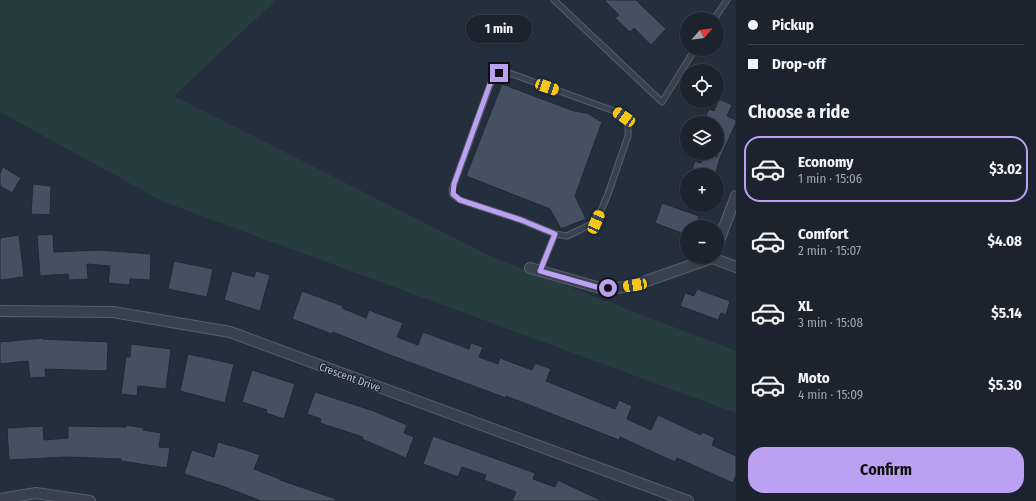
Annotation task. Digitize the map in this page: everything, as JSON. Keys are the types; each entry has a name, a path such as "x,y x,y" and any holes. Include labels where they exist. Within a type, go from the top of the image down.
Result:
{"street":[{"path":"724,228 736,196"},
{"path":"724,262 736,267"},
{"path":"530,268 600,288 617,288 635,285 696,264"},
{"name":"Crescent Drive","path":"0,311 113,312 230,332 688,501"},
{"path":"0,499 36,493 90,501"}],"lane":[{"path":"554,0 662,102 691,56"},
{"path":"719,12 727,0"},
{"path":"499,73 512,74 617,112 627,122 629,128 626,143 608,194 596,222 567,236 555,234 521,220 460,200 453,194 454,184 490,84 499,73"},
{"path":"540,271 555,234"}],"green space":[{"path":"0,0 276,0 174,96 494,258 736,351 736,413 164,202 0,112"}],"building":[{"path":"604,0 636,0 666,29 651,45 634,28 630,32 615,18 619,15"},
{"path":"502,84 574,111 587,113 602,122 575,196 586,219 561,229 550,209 466,176"},
{"path":"724,101 732,105 727,116 736,120 724,149 724,116 706,116 709,109 714,111 715,108 724,108"},
{"path":"702,160 719,160 717,168 692,168 695,161 701,163"},
{"path":"3,167 21,178 12,193 0,186 0,173"},
{"path":"33,184 51,186 50,215 31,214"},
{"path":"662,203 680,209 680,212 688,212 699,216 698,220 680,220 680,232 655,223"},
{"path":"53,234 54,252 99,250 151,254 150,280 130,279 130,285 108,283 110,266 87,264 88,279 69,280 68,274 40,276 37,235"},
{"path":"19,235 24,277 0,280 0,238"},
{"path":"174,261 213,269 207,297 168,289"},
{"path":"232,271 254,277 256,271 270,275 260,311 224,300"},
{"path":"697,289 730,301 726,315 721,313 718,320 680,306 685,293 694,296"},
{"path":"302,291 343,306 342,308 366,318 369,310 403,323 397,337 418,345 423,332 469,349 471,343 483,347 479,357 498,364 500,358 532,370 535,363 551,369 546,381 615,409 619,400 632,406 627,419 651,430 658,415 701,435 702,432 715,438 712,445 736,456 736,475 733,483 677,458 675,462 620,437 619,440 506,396 506,398 333,332 332,334 292,319"},
{"path":"42,338 108,342 107,371 45,369 46,377 30,378 28,361 0,364 0,342"},
{"path":"131,344 171,349 166,389 138,386 137,396 121,394 126,357 130,357"},
{"path":"188,354 234,364 225,403 180,391"},
{"path":"252,370 295,384 284,419 266,413 267,410 242,402"},
{"path":"315,392 374,411 407,425 404,433 414,437 406,458 362,439 363,437 320,423 321,419 307,414"},
{"path":"126,425 161,433 159,447 170,448 167,468 121,461 121,459 65,457 9,460 7,428 43,426 44,440 68,438 68,426 126,427"},
{"path":"433,436 535,473 533,479 555,487 558,480 602,501 512,501 516,492 484,480 486,475 462,467 458,477 423,464"},
{"path":"218,442 260,455 254,469 280,480 336,499 335,501 261,501 225,487 184,474 192,450 214,457"}],"route":[{"path":"499,73 490,84 454,184 452,190 455,198 521,220 555,234 540,271 600,288 608,288"}]}
